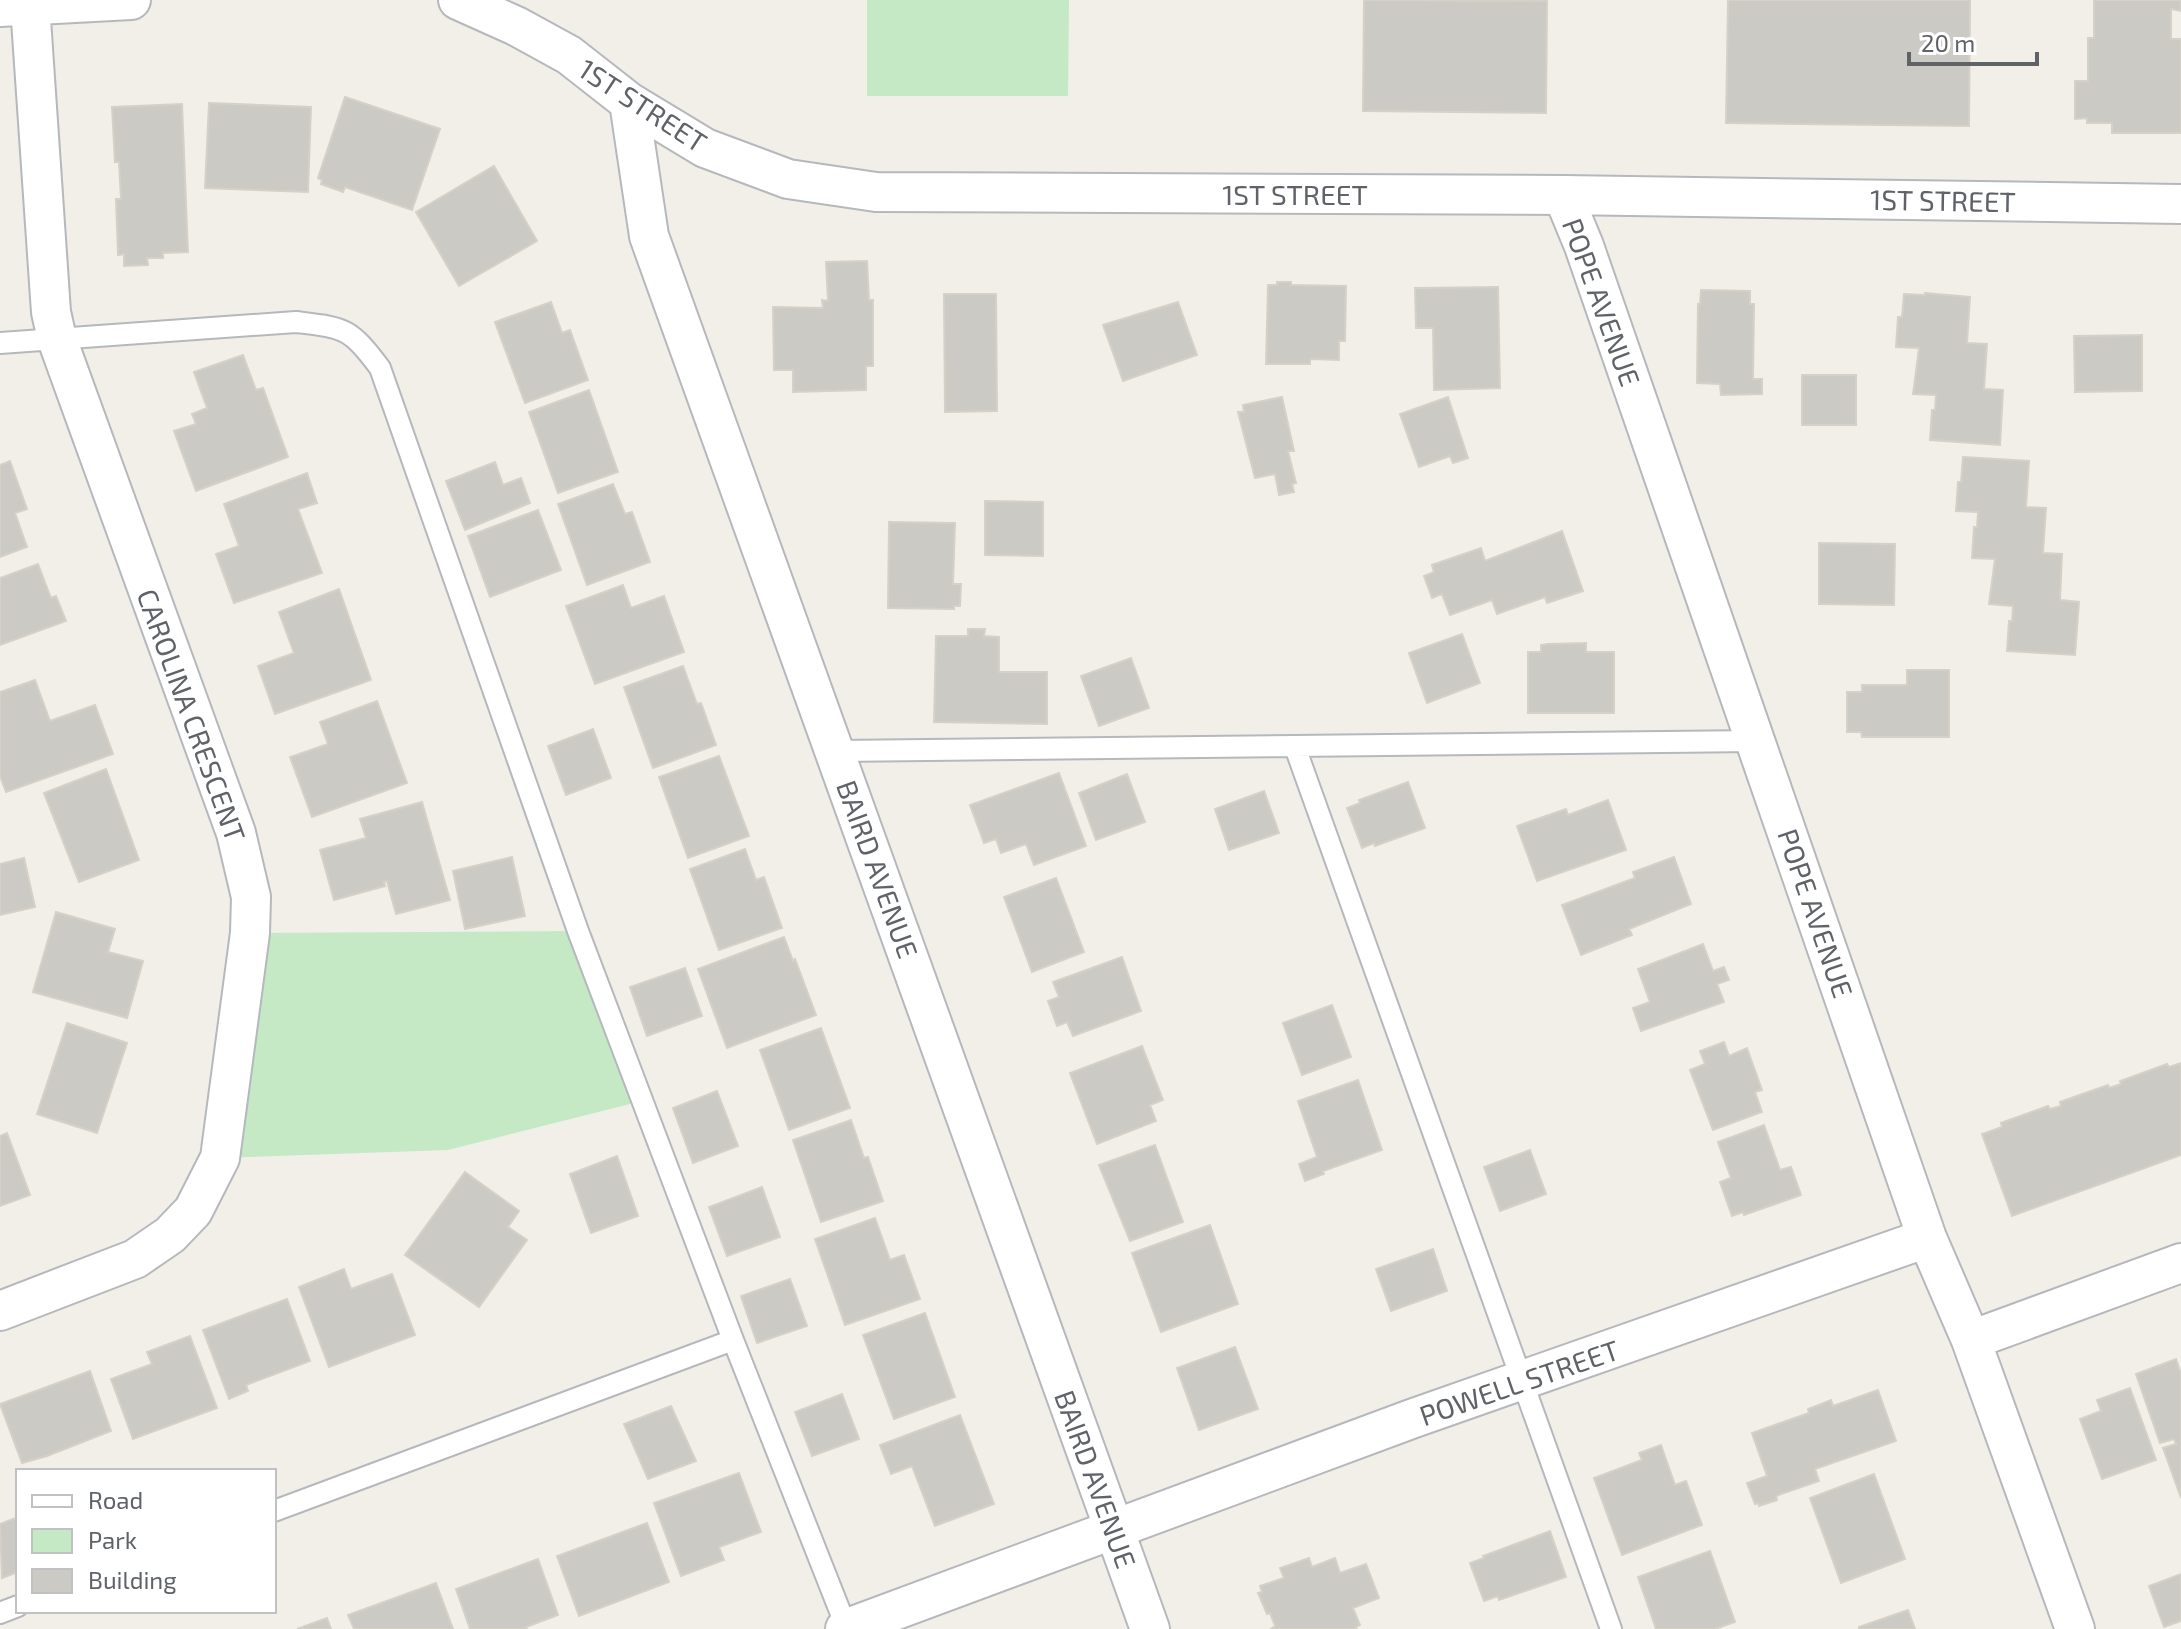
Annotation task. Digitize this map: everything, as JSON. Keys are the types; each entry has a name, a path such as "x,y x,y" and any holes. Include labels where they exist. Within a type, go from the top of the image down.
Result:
{"street":[{"path":"15,6 131,0"},
{"name":"1ST STREET","path":"458,0 516,26 569,55 629,102 705,148 788,179 876,192 1563,195 2181,204"},
{"name":"CAROLINA CRESCENT","path":"0,1311 135,1259 170,1235 193,1211 220,1158 250,933 251,897 236,833 57,339 51,312 15,6"},
{"name":"BAIRD AVENUE","path":"629,102 649,236 1150,1629"},
{"name":"POPE AVENUE","path":"1563,195 1584,246 1927,1238 1971,1340 2075,1629"},
{"name":"POWELL STREET","path":"846,1629 1414,1418 1927,1238"},
{"path":"1971,1340 2181,1263"}],"lane":[{"path":"0,343 296,322 339,327 361,342 380,368 578,931 846,1629"},
{"path":"836,751 1756,741"},
{"path":"1295,747 1611,1629"},
{"path":"276,1510 733,1340"}],"green space":[{"path":"867,0 1069,0 1068,96 867,96"},
{"path":"578,931 642,1101 448,1150 220,1158 250,933"}],"building":[{"path":"1364,0 1547,1 1546,113 1363,111"},
{"path":"1728,0 1970,0 1969,126 1726,123"},
{"path":"2094,0 2181,0 2181,11 2171,9 2171,39 2181,39 2181,133 2112,133 2112,123 2087,123 2087,118 2075,119 2075,81 2088,81 2088,38 2094,38"},
{"path":"345,97 440,129 412,210 345,187 343,192 321,184 322,180 318,178"},
{"path":"209,103 311,107 308,192 205,188"},
{"path":"182,104 188,252 163,253 163,258 147,258 148,265 124,266 124,254 118,255 116,199 121,199 112,107"},
{"path":"494,166 537,241 459,286 416,212"},
{"path":"867,261 869,300 873,300 873,366 866,366 866,390 793,392 793,370 774,370 773,307 823,308 822,300 828,301 826,262"},
{"path":"1277,282 1346,286 1345,341 1339,341 1339,360 1310,359 1310,364 1266,364 1268,285 1277,285"},
{"path":"1498,287 1500,388 1434,390 1433,328 1416,328 1415,288"},
{"path":"1701,290 1750,291 1750,304 1754,304 1753,379 1762,379 1762,394 1721,395 1720,384 1697,383"},
{"path":"944,294 996,294 997,411 945,412"},
{"path":"1904,294 1970,297 1967,343 1987,344 1984,389 2003,390 2000,445 1930,440 1936,395 1913,394 1919,348 1896,347 1898,317 1902,317"},
{"path":"551,302 562,333 570,330 588,380 525,403 495,322"},
{"path":"1178,302 1197,355 1123,381 1103,325"},
{"path":"2142,335 2142,391 2075,392 2074,336"},
{"path":"243,355 256,390 263,388 288,457 196,491 174,431 196,424 192,414 207,408 194,372"},
{"path":"1802,375 1856,375 1856,425 1802,425"},
{"path":"589,390 618,472 558,493 529,412"},
{"path":"1282,397 1294,451 1288,451 1296,483 1292,484 1294,492 1279,495 1275,474 1255,478 1238,412 1244,412 1243,405"},
{"path":"1448,397 1468,458 1453,463 1450,456 1419,467 1400,414"},
{"path":"1963,457 2029,461 2026,507 2046,508 2043,553 2062,554 2060,600 2079,602 2075,655 2007,651 2013,606 1989,604 1995,559 1972,558 1978,512 1956,511"},
{"path":"10,461 27,509 15,513 27,547 0,557 0,465"},
{"path":"495,462 503,485 521,478 530,503 465,530 446,481"},
{"path":"307,473 317,503 298,509 322,573 234,603 216,554 239,546 224,504"},
{"path":"613,484 625,514 632,512 650,562 587,585 558,504"},
{"path":"985,501 1043,502 1043,556 985,555"},
{"path":"538,510 561,570 490,597 468,536"},
{"path":"889,522 955,523 953,584 961,584 960,606 954,606 954,609 888,608"},
{"path":"1562,531 1583,591 1547,603 1545,597 1497,614 1492,600 1450,615 1442,594 1432,598 1424,576 1434,572 1432,565 1481,548 1485,561"},
{"path":"1819,543 1895,544 1894,605 1819,604"},
{"path":"38,564 51,598 56,596 66,621 0,645 0,578"},
{"path":"623,585 631,608 664,596 684,652 595,684 566,606"},
{"path":"339,589 371,680 275,714 258,666 294,653 279,612"},
{"path":"968,629 985,629 984,636 999,637 999,672 1047,672 1047,724 934,722 936,636 968,636"},
{"path":"1462,634 1480,683 1427,703 1409,653"},
{"path":"1586,643 1586,652 1614,652 1614,713 1528,713 1528,652 1541,652 1541,645"},
{"path":"1131,658 1149,708 1099,726 1081,676"},
{"path":"683,666 716,745 653,768 624,687"},
{"path":"1907,670 1949,670 1949,737 1862,737 1861,732 1847,732 1847,692 1862,692 1862,685 1907,685"},
{"path":"35,680 50,721 95,705 113,754 6,792 0,776 0,692"},
{"path":"377,701 407,783 312,817 290,757 328,744 320,722"},
{"path":"593,729 611,778 566,795 548,746"},
{"path":"719,756 749,836 688,858 659,777"},
{"path":"106,769 139,860 79,882 44,793"},
{"path":"1059,773 1086,846 1034,865 1026,844 1001,853 996,839 984,843 970,805"},
{"path":"1127,774 1145,822 1096,840 1079,793"},
{"path":"1408,782 1425,828 1362,848 1347,808 1360,803 1359,800"},
{"path":"1264,791 1279,833 1229,850 1215,809"},
{"path":"1608,800 1626,850 1537,881 1517,826 1566,809 1568,815"},
{"path":"422,802 450,900 396,914 387,881 384,882 385,886 334,900 320,850 366,838 360,819"},
{"path":"745,849 756,880 764,877 782,928 719,950 690,869"},
{"path":"512,857 525,916 465,929 453,871"},
{"path":"1674,857 1691,904 1629,929 1632,935 1581,955 1562,905 1635,878 1633,872"},
{"path":"24,858 35,907 0,915 0,864"},
{"path":"1056,878 1084,952 1032,972 1004,897"},
{"path":"56,912 115,929 108,952 143,961 127,1018 33,992"},
{"path":"784,937 816,1015 727,1048 698,969"},
{"path":"1703,944 1713,971 1724,967 1729,980 1717,984 1724,1002 1641,1031 1633,1008 1650,1002 1638,969"},
{"path":"1122,957 1141,1011 1073,1036 1067,1022 1057,1026 1048,1001 1059,997 1053,982"},
{"path":"685,968 702,1016 647,1036 630,987"},
{"path":"1332,1005 1351,1057 1302,1075 1283,1023"},
{"path":"67,1023 127,1043 97,1133 37,1114"},
{"path":"821,1028 850,1108 789,1130 760,1050"},
{"path":"1724,1042 1729,1056 1747,1048 1762,1090 1755,1092 1762,1112 1713,1130 1690,1070 1705,1064 1700,1051"},
{"path":"1142,1046 1163,1100 1150,1105 1156,1121 1097,1144 1070,1073"},
{"path":"2181,1063 2181,1155 2012,1216 1982,1134 2002,1127 2001,1123 2048,1106 2050,1109 2061,1106 2060,1102 2108,1085 2109,1088 2121,1084 2120,1081 2167,1064 2169,1067"},
{"path":"1358,1080 1382,1150 1323,1171 1324,1174 1305,1181 1299,1164 1317,1157 1298,1101"},
{"path":"717,1091 738,1146 693,1163 673,1108"},
{"path":"851,1120 883,1201 821,1222 793,1140"},
{"path":"1764,1125 1780,1170 1791,1167 1801,1195 1744,1215 1743,1212 1732,1216 1720,1182 1731,1178 1718,1142"},
{"path":"7,1133 30,1195 0,1206 0,1136"},
{"path":"1155,1145 1183,1222 1130,1241 1099,1165"},
{"path":"1530,1150 1546,1194 1500,1211 1484,1167"},
{"path":"617,1156 638,1216 591,1233 570,1174"},
{"path":"465,1172 519,1211 508,1227 527,1240 479,1307 405,1255"},
{"path":"762,1187 780,1237 727,1256 709,1207"},
{"path":"875,1218 890,1260 904,1255 920,1299 845,1325 815,1239"},
{"path":"1210,1225 1238,1304 1161,1332 1132,1253"},
{"path":"1433,1249 1447,1291 1391,1311 1376,1269"},
{"path":"344,1269 351,1289 392,1274 415,1335 329,1367 299,1287"},
{"path":"790,1279 807,1326 757,1343 741,1296"},
{"path":"287,1299 310,1361 246,1385 248,1391 229,1399 203,1330"},
{"path":"925,1313 955,1397 894,1419 863,1335"},
{"path":"190,1336 217,1408 133,1439 111,1379 152,1364 147,1352"},
{"path":"1235,1347 1258,1409 1199,1430 1177,1368"},
{"path":"2176,1359 2181,1374 2181,1498 2163,1448 2176,1444 2174,1439 2160,1443 2136,1374"},
{"path":"90,1371 111,1431 22,1463 0,1404"},
{"path":"2130,1388 2156,1460 2102,1479 2080,1419 2101,1411 2097,1400"},
{"path":"1878,1390 1896,1441 1815,1469 1819,1481 1776,1496 1777,1500 1759,1506 1755,1504 1747,1483 1767,1476 1752,1433 1809,1413 1808,1409 1831,1400 1833,1406"},
{"path":"842,1394 859,1439 812,1456 795,1412"},
{"path":"671,1406 696,1461 648,1479 624,1424"},
{"path":"960,1415 994,1504 935,1526 912,1466 891,1474 880,1445"},
{"path":"1661,1445 1675,1485 1686,1481 1702,1525 1622,1555 1594,1478 1642,1460 1639,1453"},
{"path":"739,1473 761,1532 719,1547 724,1560 681,1576 654,1503"},
{"path":"1874,1474 1905,1559 1841,1583 1810,1498"},
{"path":"16,1518 16,1573 2,1578 0,1524"},
{"path":"647,1523 669,1582 579,1616 557,1556"},
{"path":"1550,1531 1566,1577 1499,1600 1498,1596 1484,1601 1470,1563"},
{"path":"1710,1551 1735,1622 1715,1629 1656,1629 1638,1577"},
{"path":"1309,1558 1312,1567 1335,1558 1340,1573 1366,1564 1379,1598 1353,1608 1360,1625 1357,1629 1271,1629 1275,1626 1258,1593 1262,1592 1260,1586 1284,1578 1280,1568"},
{"path":"538,1559 558,1615 527,1629 470,1629 456,1589"},
{"path":"2181,1574 2181,1621 2164,1627 2149,1586"},
{"path":"436,1583 453,1629 354,1629 348,1615"},
{"path":"1908,1610 1915,1629 1859,1629 1859,1627"},
{"path":"327,1618 331,1629 297,1629"}]}
